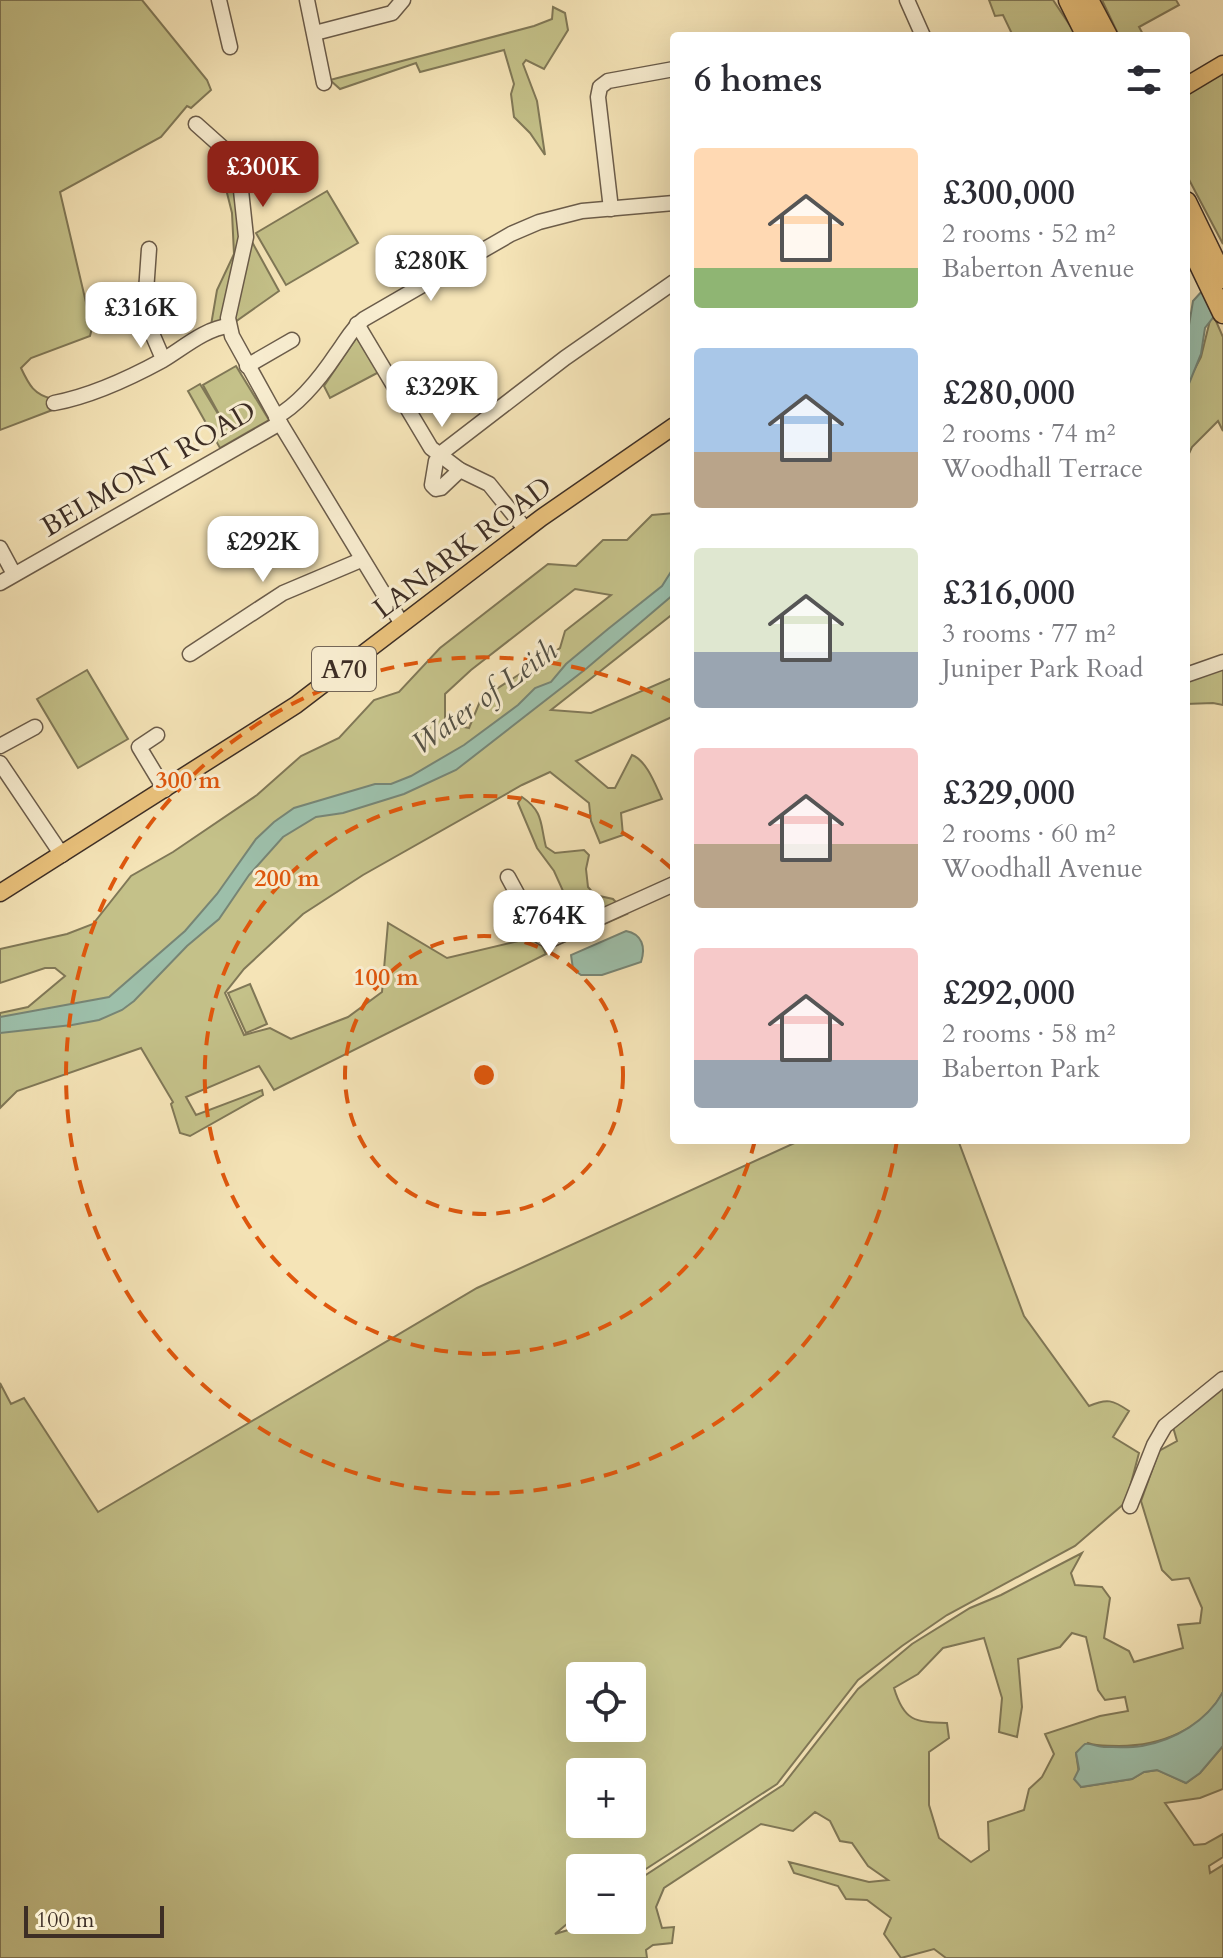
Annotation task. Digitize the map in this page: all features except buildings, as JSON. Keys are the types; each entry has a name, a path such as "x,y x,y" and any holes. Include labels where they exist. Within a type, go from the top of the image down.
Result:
{"highway":[{"path":"1069,0 1085,32"},
{"path":"1088,0 1105,32"},
{"path":"1190,210 1223,278"},
{"path":"1190,244 1223,313"}],"main road":[{"path":"1190,84 1223,64"},
{"name":"LANARK ROAD","path":"0,893 296,705 526,530 670,429"}],"street":[{"path":"219,0 230,47"},
{"path":"307,0 324,83"},
{"path":"315,33 392,13 403,0"},
{"path":"907,0 921,32"},
{"path":"611,209 598,97 600,87 608,81 670,70"},
{"path":"196,124 224,149 240,181 246,237 229,326 247,366 278,420 402,624"},
{"path":"526,530 489,484 460,470 431,448 357,324 525,228 568,214 670,203"},
{"path":"149,249 145,306 148,324 163,359"},
{"path":"460,470 441,488 433,487 431,480 439,456 565,358 670,285"},
{"name":"BELMONT ROAD","path":"0,583 278,420 321,377 357,324"},
{"path":"54,403 78,398 163,359 215,329 229,326"},
{"path":"247,366 292,340"},
{"path":"0,548 14,574"},
{"path":"190,654 283,593 361,560"},
{"path":"1190,674 1223,662"},
{"path":"0,746 35,727"},
{"path":"157,735 139,747 165,790"},
{"path":"0,763 62,855"},
{"path":"508,877 540,936 545,939 552,939 670,886"},
{"path":"1130,1506 1154,1445 1165,1426 1223,1379"}],"shaded area":[{"path":"0,0 142,0 207,80 211,90 191,108 187,106 161,137 60,192 92,328 90,336 31,358 21,368 33,388 53,399 55,409 0,430"},
{"path":"989,0 1053,0 1074,32 1011,32 1003,15 995,16"},
{"path":"1102,0 1176,0 1179,5 1139,27 1142,32 1117,32"},
{"path":"553,7 565,13 568,30 544,69 526,60 523,64 537,101 545,155 514,117 511,94 514,84 504,50 420,72 416,63 340,89 330,80 534,26 552,19"},
{"path":"1223,68 1223,244 1190,182 1190,89"},
{"path":"230,182 242,183 251,240 279,291 235,322 211,325 217,290 234,254 232,213 226,189"},
{"path":"327,191 358,243 286,285 256,233"},
{"path":"1223,268 1223,305 1205,328 1201,354 1190,381 1190,319 1193,301"},
{"path":"1212,312 1223,337 1223,431 1218,421 1190,451 1190,378 1201,357"},
{"path":"357,337 379,372 330,398 324,386"},
{"path":"236,366 269,420 220,448 188,391 200,384 226,427 203,385"},
{"path":"670,513 670,616 551,710 591,713 670,679 670,718 576,761 608,788 615,788 632,755 646,768 662,799 621,813 623,835 600,843 591,821 589,803 550,772 363,875 303,914 244,969 225,993 244,1035 270,1028 291,1039 348,1017 382,992 388,923 447,958 535,937 540,944 546,932 574,928 598,911 579,907 563,891 554,871 537,848 518,803 522,797 538,813 546,847 555,853 584,850 589,855 586,869 588,887 595,895 613,899 627,914 546,950 543,948 546,954 274,1090 259,1066 186,1097 196,1115 262,1090 263,1095 190,1136 180,1133 173,1102 141,1048 17,1091 0,1108 0,1013 28,1007 65,976 55,968 45,968 0,983 0,949 67,934 93,924 131,876 173,852 257,795 301,756 339,738 374,700 399,692 440,648 548,564 576,566 603,540 627,540 652,515","holes":["575,589 611,595 565,631 560,648 481,699 469,728 445,723 445,694"]},
{"path":"670,573 670,597 587,668 456,770 404,794 343,813 316,817 283,837 249,875 219,919 122,1010 99,1020 0,1033 0,1017 109,997 185,931 217,894 256,839 274,822 294,808 375,784 391,784 411,776 464,745 518,705 535,688 551,682 566,664 662,586"},
{"path":"1223,666 1223,705 1190,704 1190,678"},
{"path":"87,670 128,739 78,768 37,699"},
{"path":"626,931 636,935 641,942 641,962 602,975 581,975 573,969 571,955"},
{"path":"250,984 267,1024 246,1033 228,993"},
{"path":"792,1144 960,1144 1024,1316 1089,1406 1110,1401 1129,1411 1113,1437 1139,1453 1126,1502 1075,1546 947,1615 902,1646 858,1680 777,1784 646,1869 646,1854 566,1854 566,1925 555,1934 566,1931 566,1934 646,1934 646,1875 783,1785 858,1689 912,1644 970,1608 1082,1553 1071,1573 1075,1585 1102,1587 1110,1598 1104,1638 1129,1651 1134,1662 1183,1648 1178,1625 1200,1623 1202,1608 1189,1578 1172,1580 1162,1570 1141,1501 1159,1451 1177,1441 1173,1427 1223,1385 1223,1692 1192,1726 1165,1739 1134,1745 1088,1743 1076,1753 1081,1787 1132,1779 1144,1772 1158,1770 1186,1783 1200,1773 1223,1746 1223,1789 1200,1798 1165,1803 1194,1845 1205,1844 1223,1834 1223,1857 1209,1866 1210,1873 1223,1865 1223,1958 946,1958 934,1949 901,1958 884,1934 891,1918 867,1900 846,1899 838,1886 794,1873 789,1862 869,1882 888,1880 868,1866 852,1843 840,1841 830,1821 815,1812 793,1831 761,1824 664,1888 656,1907 662,1928 674,1927 672,1943 653,1945 646,1950 647,1958 0,1958 0,1383 11,1404 24,1398 98,1512 477,1288","holes":["1072,1633 1086,1637 1098,1690 1105,1700 1125,1697 1128,1711 1100,1716 1045,1734 1054,1754 1042,1777 1029,1789 1024,1810 988,1822 989,1850 971,1862 939,1838 929,1805 929,1752 949,1738 947,1723 912,1718 902,1707 894,1688 918,1674 943,1648 984,1638 1002,1698 999,1732 1017,1737 1022,1707 1018,1659 1060,1647"]},
{"path":"1223,1692 1223,1746 1200,1773 1186,1783 1157,1770 1144,1772 1132,1779 1081,1787 1074,1779 1079,1769 1076,1753 1085,1744 1133,1747 1166,1739 1199,1720"}],"water label":[{"name":"Water of Leith","path":"484,697"}]}
